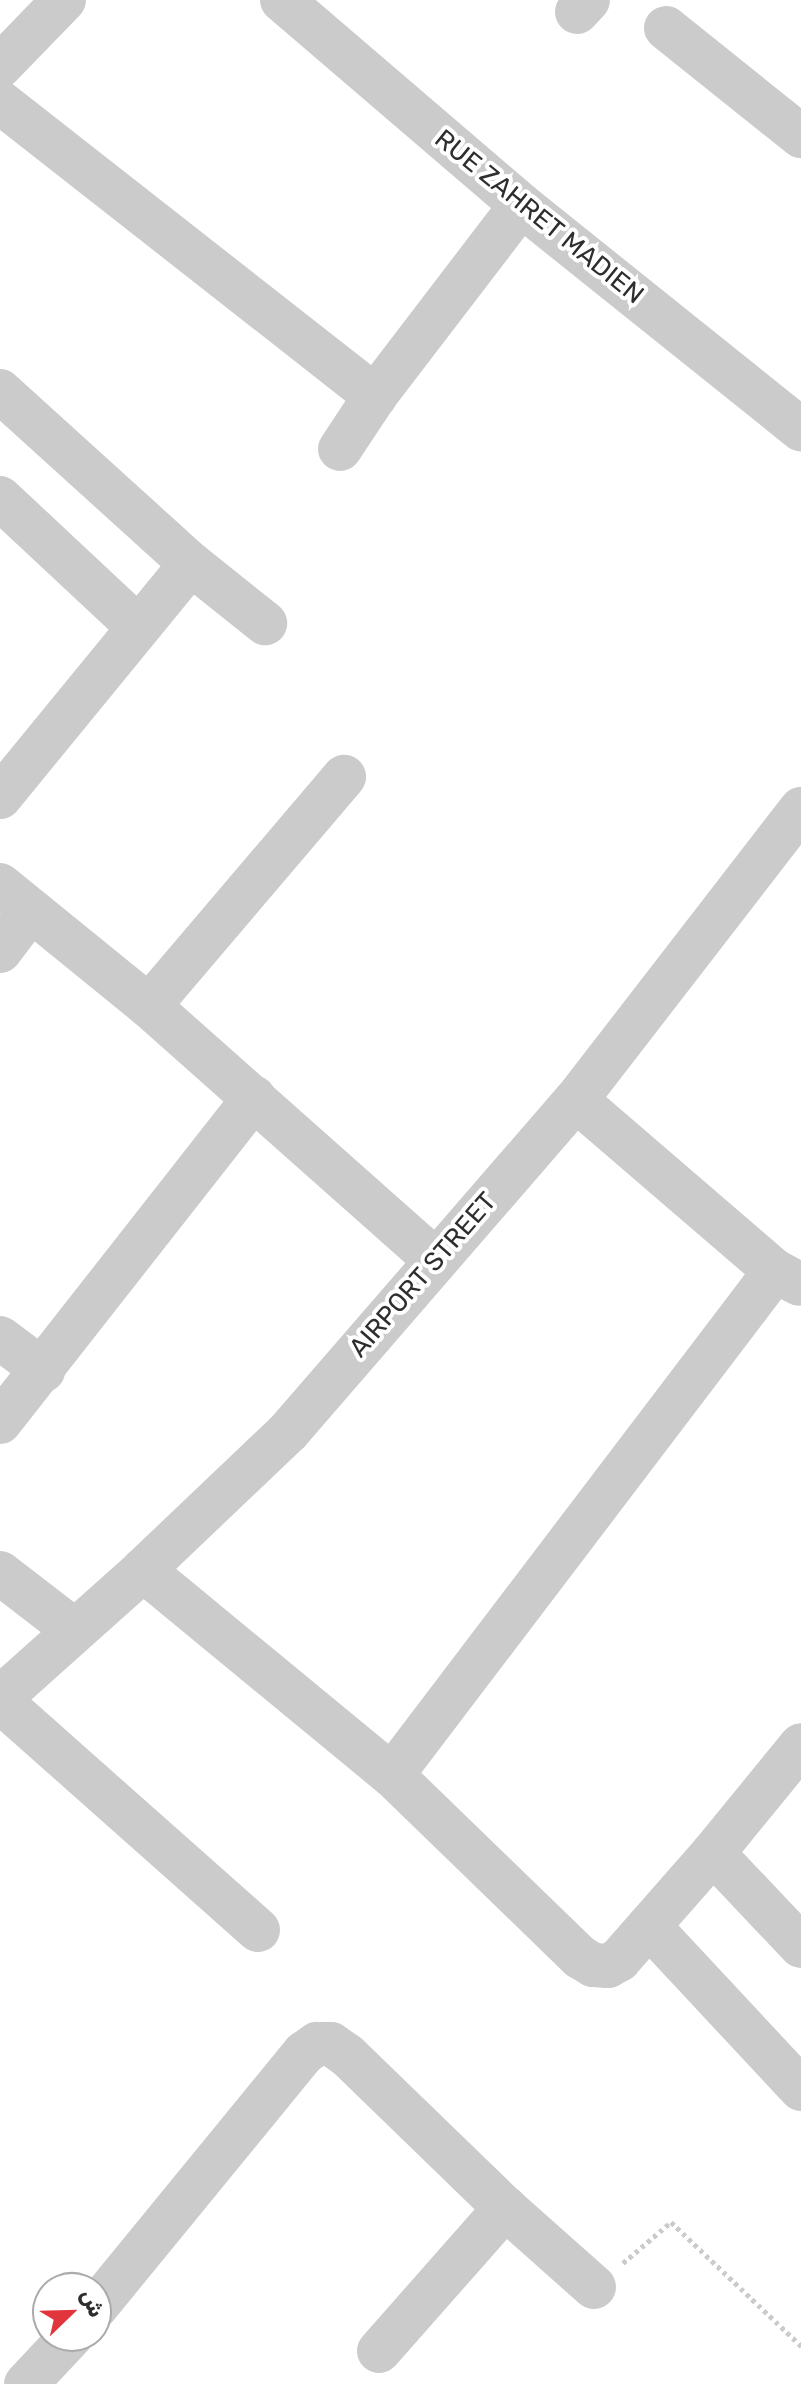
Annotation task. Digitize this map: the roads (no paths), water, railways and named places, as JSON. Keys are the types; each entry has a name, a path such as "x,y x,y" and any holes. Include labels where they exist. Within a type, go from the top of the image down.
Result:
{"street":[{"path":"0,66 64,0"},
{"name":"RUE ZAHRET MADIEN","path":"282,0 521,205 801,429"},
{"path":"666,28 801,136"},
{"path":"0,102 375,396"},
{"path":"340,449 375,396 521,205"},
{"path":"0,391 191,564 265,623"},
{"path":"0,498 137,626"},
{"path":"0,797 137,626 191,564"},
{"path":"149,1006 344,777"},
{"name":"AIRPORT STREET","path":"0,1700 288,1432 576,1100 801,809"},
{"path":"0,951 16,898 149,1006 435,1260"},
{"path":"0,1422 254,1098"},
{"path":"392,1775 794,1280 576,1100"},
{"path":"0,1338 43,1370"},
{"path":"143,1570 392,1775 580,1957 593,1965 608,1966 619,1960 794,1767"},
{"path":"0,1573 74,1630"},
{"path":"0,1700 258,1930"},
{"path":"713,1853 801,1946"},
{"path":"649,1926 801,2089"},
{"path":"112,2287 304,2053 317,2044 331,2044 347,2055 505,2208 594,2287"},
{"path":"379,2351 505,2208"},
{"path":"26,2384 56,2352"}]}
